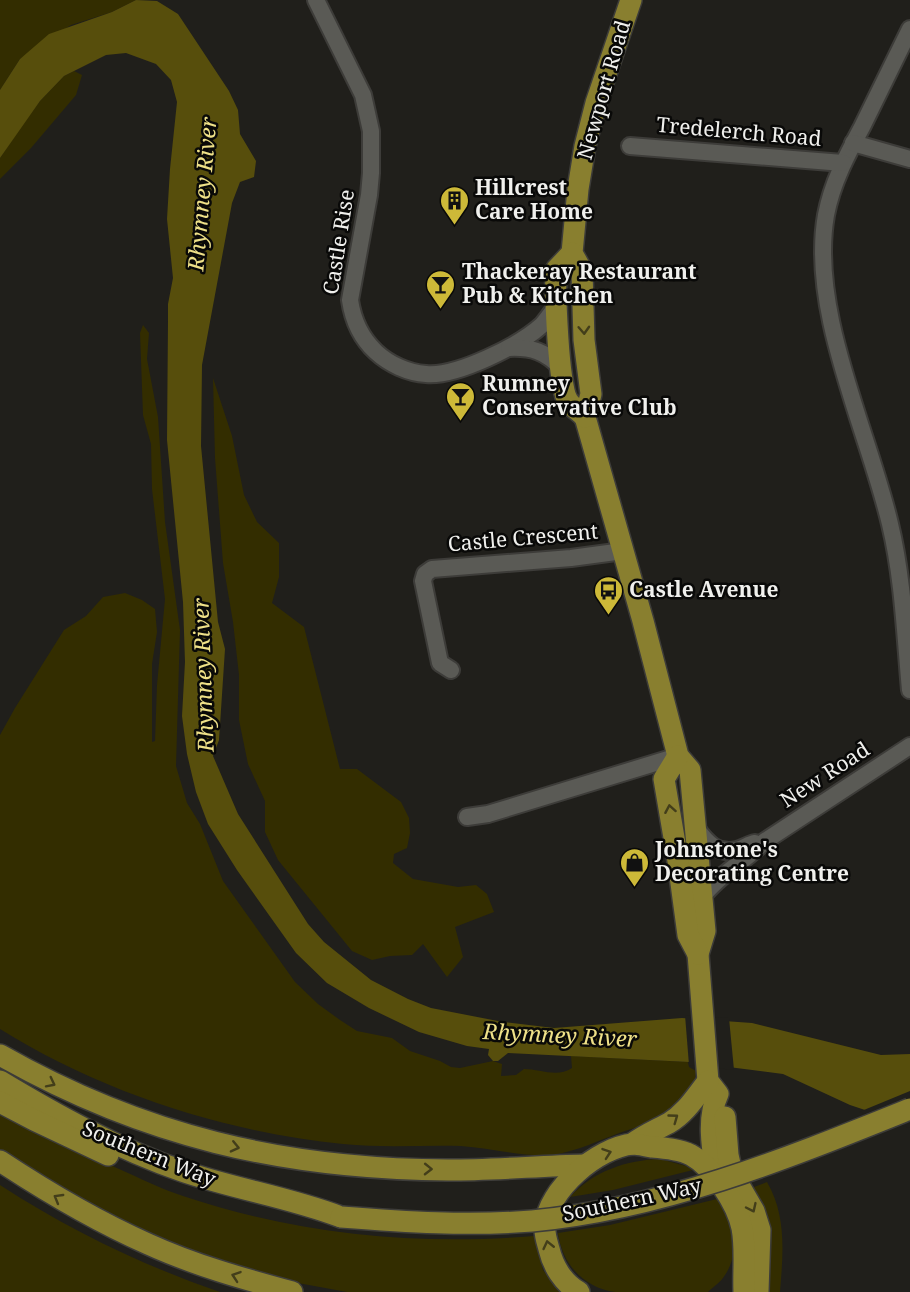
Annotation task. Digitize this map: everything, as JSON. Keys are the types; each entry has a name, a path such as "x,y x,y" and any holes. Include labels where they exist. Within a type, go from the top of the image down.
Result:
{"main road":[{"name":"Newport Road","path":"631,0 599,92 585,146 572,253 582,271 584,340 591,394 585,417 678,756 690,770 705,932 698,954"},
{"name":"Newport Road","path":"572,253 556,270 556,307 567,400 585,417"},
{"name":"Newport Road","path":"678,756 664,779 688,935 698,954 713,1088 712,1146 717,1179"},
{"path":"0,1055 69,1092 118,1112 202,1140 264,1154 333,1164 408,1169 449,1170 584,1165"},
{"name":"Southern Way","path":"0,1081 44,1108 85,1129 179,1170 229,1186 311,1205 341,1216"},
{"path":"579,1292 567,1283 556,1269 548,1247 545,1227 552,1203 584,1165 596,1157 633,1144 645,1134 670,1122 713,1088 724,1105 728,1155 732,1173 754,1211 760,1230 758,1292"},
{"name":"Southern Way","path":"0,1102 80,1143 179,1184 236,1202 310,1218 341,1216 464,1224 532,1221 588,1213 704,1185 838,1138 910,1109"},
{"path":"633,1144 670,1149 690,1155 717,1179 736,1211 742,1227 744,1292"},
{"path":"0,1161 78,1209 148,1244 252,1281 292,1292"},
{"path":"726,1292 743,1268"}],"street":[{"name":"Castle Rise","path":"316,0 363,95 371,131 369,195 350,300 352,314 358,328 371,347 389,362 416,373 426,374 463,368 508,348 542,325 556,307"},
{"path":"910,29 843,163 830,196 823,235 827,294 838,348 878,478 895,544 910,690"},
{"path":"854,143 910,159"},
{"name":"Tredelerch Road","path":"630,146 843,163"},
{"name":"Castle Rise","path":"508,348 527,347 537,350 548,356 562,369"},
{"name":"Castle Crescent","path":"451,670 440,663 423,581 425,574 432,569 571,558 623,551"},
{"name":"New Road","path":"702,897 717,879 765,841 910,746"},
{"path":"467,817 488,814 678,756"},
{"name":"New Road","path":"696,828 714,848 724,852 765,841"}],"shaded area":[{"path":"0,0 136,0 112,12 71,25 20,59 0,90"},
{"path":"74,71 82,75 76,95 31,148 0,179 0,158 22,125 40,101 64,76"},
{"path":"143,325 149,333 147,359 158,417 165,522 180,630 176,766 187,803 200,824 223,881 295,982 318,1004 357,1031 392,1038 410,1051 451,1067 460,1068 493,1061 502,1064 501,1076 516,1075 524,1069 554,1073 566,1071 572,1068 571,1056 688,1062 689,1067 696,1071 694,1084 681,1103 671,1111 648,1123 589,1145 551,1155 529,1155 461,1146 343,1144 253,1130 165,1106 79,1072 0,1029 0,735 64,630 86,616 103,597 125,593 142,600 155,609 157,632 152,664 152,742 155,741 157,685 165,599 152,489 151,444 143,415 140,333"},
{"path":"213,378 232,436 244,495 257,522 279,543 279,577 272,603 304,627 340,769 357,769 401,802 409,818 410,833 407,848 394,854 393,863 413,879 458,887 476,885 487,894 494,912 455,927 463,957 447,977 423,944 412,955 372,960 352,951 278,860 265,832 265,801 248,764 239,720 239,675 223,563 215,458"},
{"path":"0,1112 169,1191 269,1220 357,1234 401,1238 490,1239 534,1236 543,1270 560,1292 347,1292 276,1279 207,1258 127,1224 71,1196 0,1151"},
{"path":"660,1159 693,1170 613,1190 570,1197 589,1180 611,1169 635,1162"},
{"path":"767,1182 781,1222 780,1292 763,1292 749,1189"},
{"path":"0,1185 79,1232 162,1270 220,1292 0,1292"},
{"path":"717,1199 727,1217 734,1246 730,1266 723,1278 708,1292 604,1290 584,1280 576,1273 564,1255 560,1244 558,1233 610,1225"}],"water":[{"name":"Rhymney River","path":"136,0 157,1 178,14 229,91 238,110 240,134 256,161 254,177 240,182 232,203 202,365 201,446 218,622 225,649 219,740 213,756 238,814 308,924 324,942 371,980 431,1008 503,1022 554,1028 682,1018 752,1023 881,1055 910,1054 910,1125 850,1105 783,1074 689,1062 508,1053 498,1061 493,1061 488,1055 489,1049 467,1046 419,1032 369,1008 327,983 296,953 237,870 208,824 196,792 187,754 182,716 185,662 183,602 167,440 168,304 173,278 167,219 177,102 171,80 156,64 126,53 106,55 64,76 40,101 0,158 0,90 20,59 49,34 112,12"}],"pier":[{"path":"685,1015 729,1018 734,1070 689,1065"},
{"path":"910,1091 910,1128 859,1112"}],"place":[{"name":"Hillcrest Care Home","path":"454,226"},
{"name":"Thackeray Restaurant Pub & Kitchen","path":"441,310"},
{"name":"Rumney Conservative Club","path":"461,422"},
{"name":"Castle Avenue","path":"608,616"},
{"name":"Johnstone's Decorating Centre","path":"634,888"}]}
